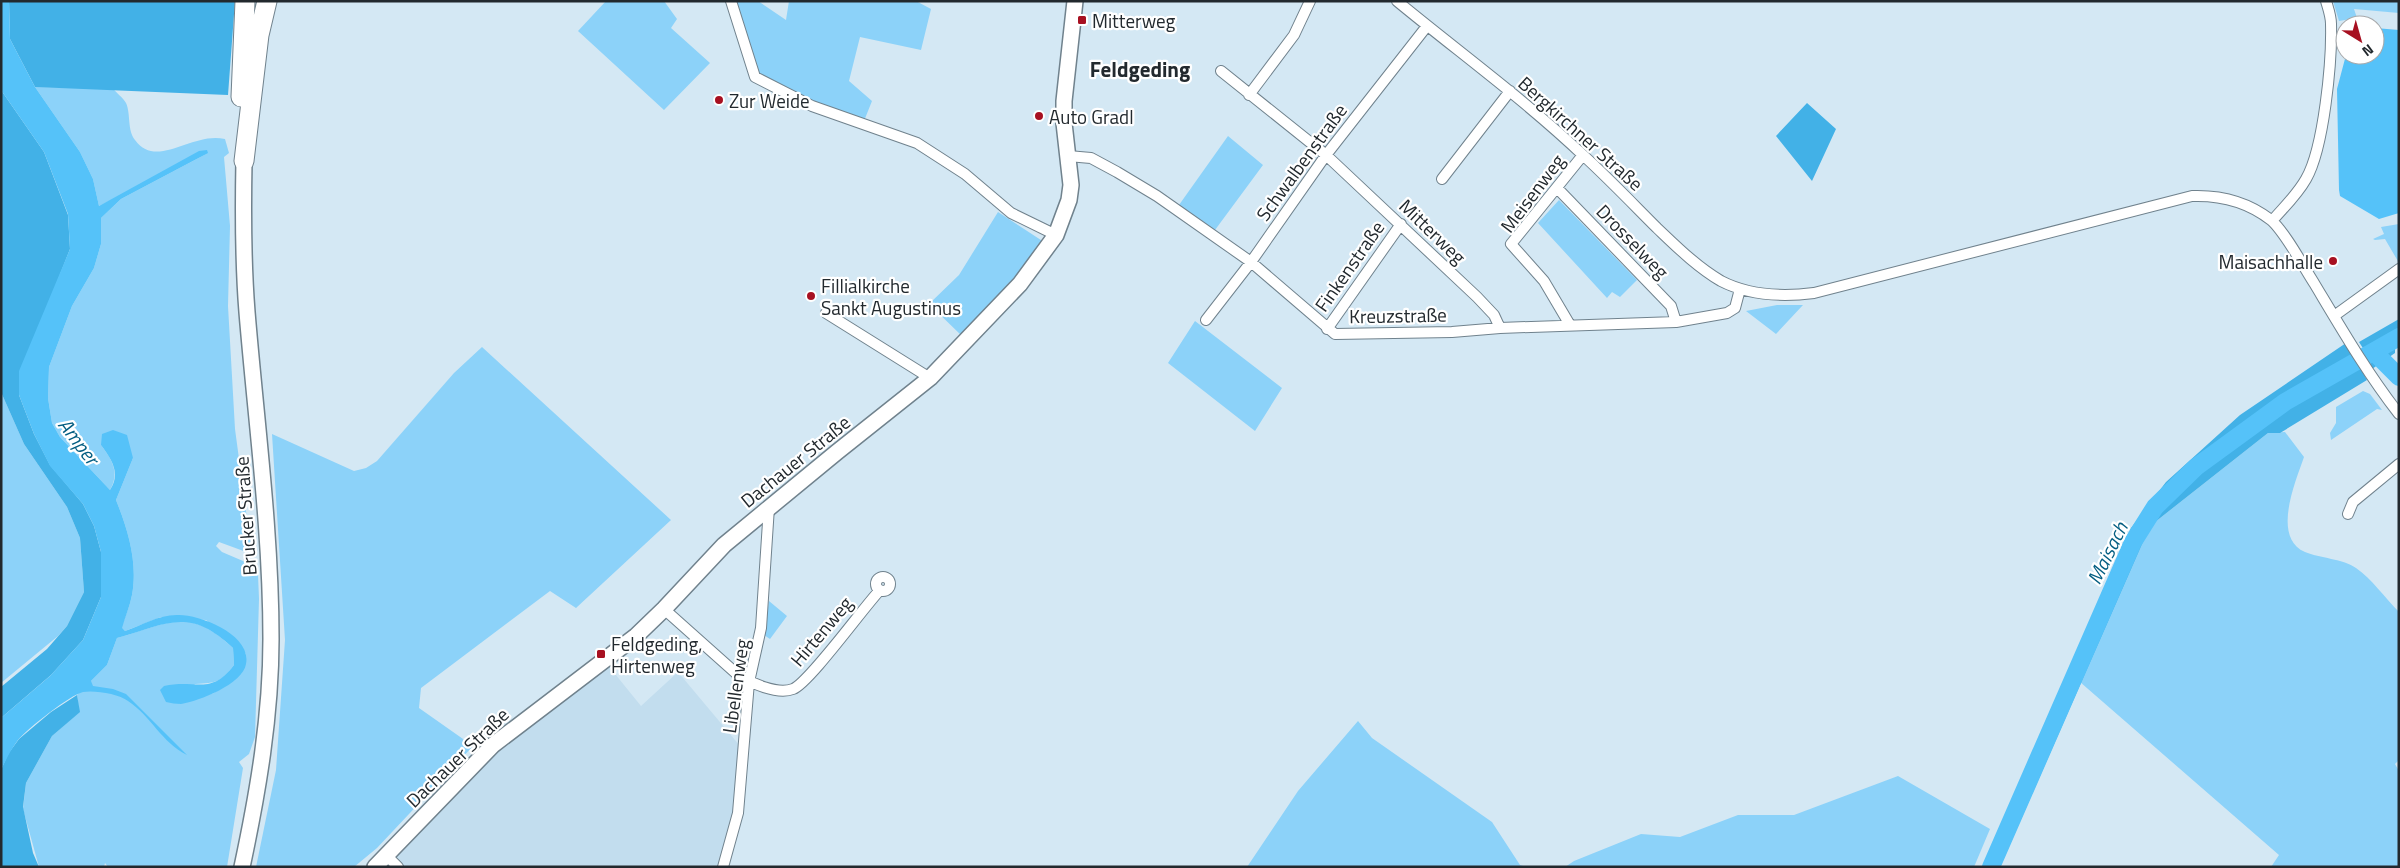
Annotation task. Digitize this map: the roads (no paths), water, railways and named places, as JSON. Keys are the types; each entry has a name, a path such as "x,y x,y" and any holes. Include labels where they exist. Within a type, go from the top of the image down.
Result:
{"highway":[{"path":"244,1 240,101 244,161"},
{"path":"244,161 259,35 267,1"}],"street":[{"path":"731,1 755,77 812,106 917,143 965,174 1011,213 1056,235"},
{"name":"Dachauer Straße","path":"375,867 493,745 636,636 724,545 930,378 1011,296 1042,258 1056,235 1069,200 1071,185 1064,101 1075,1"},
{"path":"1249,95 1294,36 1310,1"},
{"name":"Bergkirchner Straße","path":"1397,1 1510,91 1583,155 1689,258 1721,281 1740,289 1771,295 1795,295 1814,292 2192,196 2208,195 2226,198 2250,207 2272,221"},
{"path":"2326,1 2331,22 2329,62 2319,143 2306,179 2293,198 2272,221 2300,260 2370,375 2399,414"},
{"name":"Schwalbenstraße","path":"1206,320 1251,262 1326,155 1427,26"},
{"name":"Mitterweg","path":"1220,71 1326,155 1494,314 1500,328"},
{"path":"1442,179 1510,91"},
{"name":"Meisenweg","path":"1570,325 1544,281 1511,244 1583,155"},
{"name":"Kreuzstraße","path":"1068,156 1091,158 1117,172 1251,262 1335,334 1452,332 1500,328 1676,322 1727,313 1735,308 1740,289"},
{"name":"Brucker Straße","path":"242,867 260,774 269,694 271,640 268,549 247,310 243,223 244,161"},
{"name":"Drosselweg","path":"1557,188 1671,306 1676,322"},
{"name":"Finkenstraße","path":"1327,329 1365,272 1401,224"},
{"path":"2332,312 2399,269"},
{"path":"826,313 930,378"},
{"path":"2348,514 2353,502 2399,464"},
{"name":"Libellenweg","path":"723,867 738,813 749,682 761,628 769,507"},
{"name":"Hirtenweg","path":"664,609 738,675 749,682 780,690 793,689 809,676 880,590"},
{"path":"386,855 398,867"}],"waterway":[{"name":"Maisach","path":"1991,867 2133,542 2155,507 2196,467 2285,402 2399,337"},
{"name":"Maisach","path":"2374,352 2399,377"}],"place":[{"name":"Mitterweg","path":"1082,20"},
{"name":"Zur Weide","path":"719,100"},
{"name":"Auto Gradl","path":"1039,116"},
{"name":"Maisachhalle","path":"2333,261"},
{"name":"Fillialkirche Sankt Augustinus","path":"811,296"},
{"name":"Feldgeding, Hirtenweg","path":"601,654"}],"district":[{"name":"Feldgeding","path":"1140,69"}],"water label":[{"name":"Amper","path":"79,441"}]}
